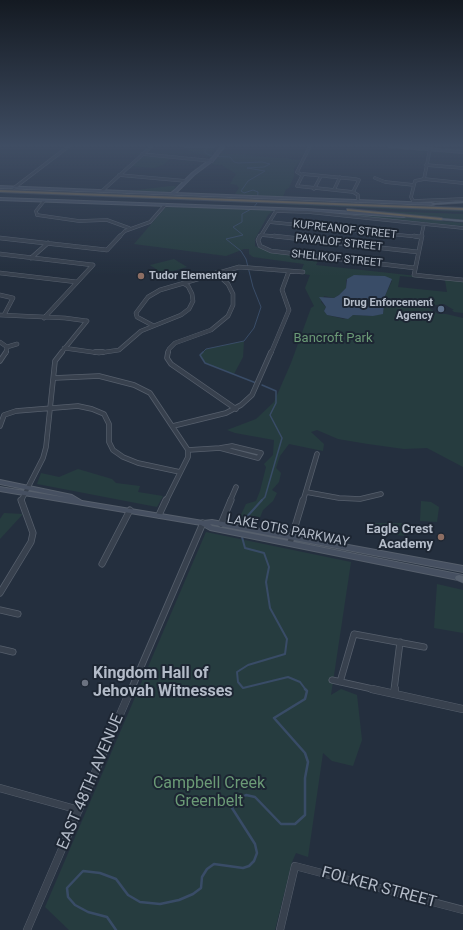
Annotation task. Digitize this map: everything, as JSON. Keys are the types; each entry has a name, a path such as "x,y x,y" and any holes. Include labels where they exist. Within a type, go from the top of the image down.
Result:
{"highway":[{"path":"6,189 246,202 269,205 326,208 463,212"},
{"path":"0,195 246,202"},
{"path":"269,205 360,203 433,204"},
{"path":"360,203 463,209"},
{"path":"326,208 441,219"}],"main road":[{"path":"55,189 185,194 246,202"},
{"path":"167,194 178,190 185,194"},
{"path":"0,199 164,205 246,202 276,198 360,203"},
{"path":"433,204 463,202"},
{"path":"269,205 354,215 463,221"},
{"name":"LAKE OTIS PARKWAY","path":"0,482 26,491 69,502 79,501 203,523 221,524 251,533 463,569"},
{"name":"LAKE OTIS PARKWAY","path":"0,489 26,491"},
{"name":"LAKE OTIS PARKWAY","path":"203,523 210,528 234,529"},
{"name":"LAKE OTIS PARKWAY","path":"291,540 462,579"}],"street":[{"path":"322,189 353,192 358,195 360,203"},
{"path":"413,189 411,198 413,201 463,199"},
{"path":"44,201 36,211 37,215 79,221 107,220 129,228"},
{"path":"0,238 107,250 129,228 150,222 164,205"},
{"path":"261,235 274,212 354,215 463,228"},
{"name":"KUPREANOF STREET","path":"269,222 420,237"},
{"path":"424,224 420,237 414,275 463,280"},
{"name":"SHELIKOF STREET","path":"261,235 258,240 260,246 276,252 415,268"},
{"name":"PAVALOF STREET","path":"261,235 418,252"},
{"path":"32,258 48,243"},
{"path":"0,254 93,265 44,318"},
{"path":"152,325 137,317 138,310 146,299 155,292 216,273 244,267 303,272"},
{"path":"173,426 213,417 236,409 249,399 256,390 287,318 288,310 282,287 290,271"},
{"path":"0,273 77,282"},
{"path":"216,273 228,284 234,298 233,305 228,316 215,327 175,343 169,349 167,358 171,364 236,409"},
{"path":"64,348 99,353 119,352 137,334 152,325 181,315 189,309 193,300 192,294 188,286 183,283"},
{"path":"0,295 13,298 2,315 87,321 55,361 43,458 21,500 33,533 31,542 0,593"},
{"path":"215,327 220,329"},
{"path":"0,342 7,347"},
{"path":"7,347 17,344"},
{"path":"0,361 6,354 7,347"},
{"path":"54,378 99,376 134,385 150,393 188,450 188,457 159,515"},
{"path":"0,426 4,415 16,411 78,406 92,409 104,414 109,424 109,442 113,450 123,457 138,463 180,472"},
{"path":"188,450 232,446 261,453 258,458 220,448"},
{"path":"291,540 317,454"},
{"path":"221,524 236,487"},
{"path":"306,492 346,499 360,499 381,494"},
{"path":"102,564 130,510"},
{"name":"EAST 48TH AVENUE","path":"27,930 203,523"},
{"path":"0,610 18,614"},
{"path":"340,682 354,634 424,647"},
{"path":"394,694 400,642"},
{"path":"0,649 13,652"},
{"path":"332,680 463,709"},
{"path":"0,788 79,810"},
{"name":"FOLKER STREET","path":"280,930 295,866 463,910"}],"green space":[{"path":"174,189 173,191 166,192 130,191"},
{"path":"238,189 286,189 283,197 235,194"},
{"path":"269,203 463,210 463,212 270,204"},
{"name":"Bancroft Park","path":"165,208 274,210 268,215 255,239 255,246 264,250 319,258 316,265 463,281 463,313 454,312 452,310 454,310 444,304 430,306 429,308 438,314 446,314 463,318 463,467 427,448 404,449 368,444 338,439 317,430 311,432 324,444 323,451 289,444 280,456 276,468 281,473 279,482 272,490 277,493 273,501 263,510 257,525 238,521 246,504 256,501 266,467 264,464 273,455 274,440 235,433 227,430 256,419 274,402 291,363 311,308 314,306 305,288 310,275 304,274 305,271 301,271 304,264 253,257 249,254 249,249 244,249 226,256 134,244","holes":["356,275 382,276 392,281 385,296 383,313 373,316 353,315 344,319 327,315 324,310 326,307 321,302 324,296 334,298 346,288 346,280","400,276 445,280 447,292 398,287"]},
{"path":"376,211 463,214 463,220"},
{"path":"358,213 463,223 463,226 357,216"},
{"path":"174,259 187,267 163,274 150,265"},
{"path":"244,341 243,357 234,374 205,363 200,355 206,349"},
{"path":"78,469 112,479 116,483 140,486 138,492 163,496 157,507 37,484 41,473 59,477"},
{"path":"421,501 431,502 439,507 437,522 420,521"},
{"path":"4,513 23,514 0,539 0,519"},
{"path":"375,523 403,523 404,536 381,533 381,528 374,527"},
{"name":"Campbell Creek Greenbelt","path":"206,532 351,562 331,695 341,689 357,695 362,740 353,766 332,761 323,753 308,857 296,853 292,862 275,930 69,930 45,907"},
{"path":"437,584 463,590 463,633 434,628"}],"water":[{"path":"354,275 385,276 392,279 385,296 383,314 373,316 353,315 348,319 327,315 324,311 326,307 319,297 334,298 339,295 346,288 347,279"}],"waterway":[{"path":"242,189 241,191 244,193 253,190 258,192 257,203 253,208 242,214 242,222 233,227 243,235 226,239 241,251 246,259 253,287 261,307 254,328 244,341 206,349 200,355 205,363 256,383"},
{"path":"262,385 276,391 276,403 270,415 282,438 265,497 262,500"},
{"path":"244,524 244,520 262,500"},
{"path":"242,537 245,548 264,553 269,567 266,582 270,608 287,639 285,654 248,665 237,672 238,682 243,688 288,677 300,682 306,690"},
{"path":"116,930 107,917 88,912 75,905 68,897 67,888 83,871 100,873 116,879 128,895 140,902 160,904 179,900 193,894 201,888 202,877 207,869 214,864 243,868 249,866 254,861 257,853 255,844 232,808 238,799 246,795 255,797 281,824 295,824 305,815 305,778 308,762 305,753 274,718 305,699 306,690"}],"place":[{"name":"Tudor Elementary","path":"141,276"},
{"name":"Drug Enforcement Agency","path":"441,309"},
{"name":"Eagle Crest Academy","path":"441,537"},
{"name":"Kingdom Hall of Jehovah Witnesses","path":"85,683"}]}
